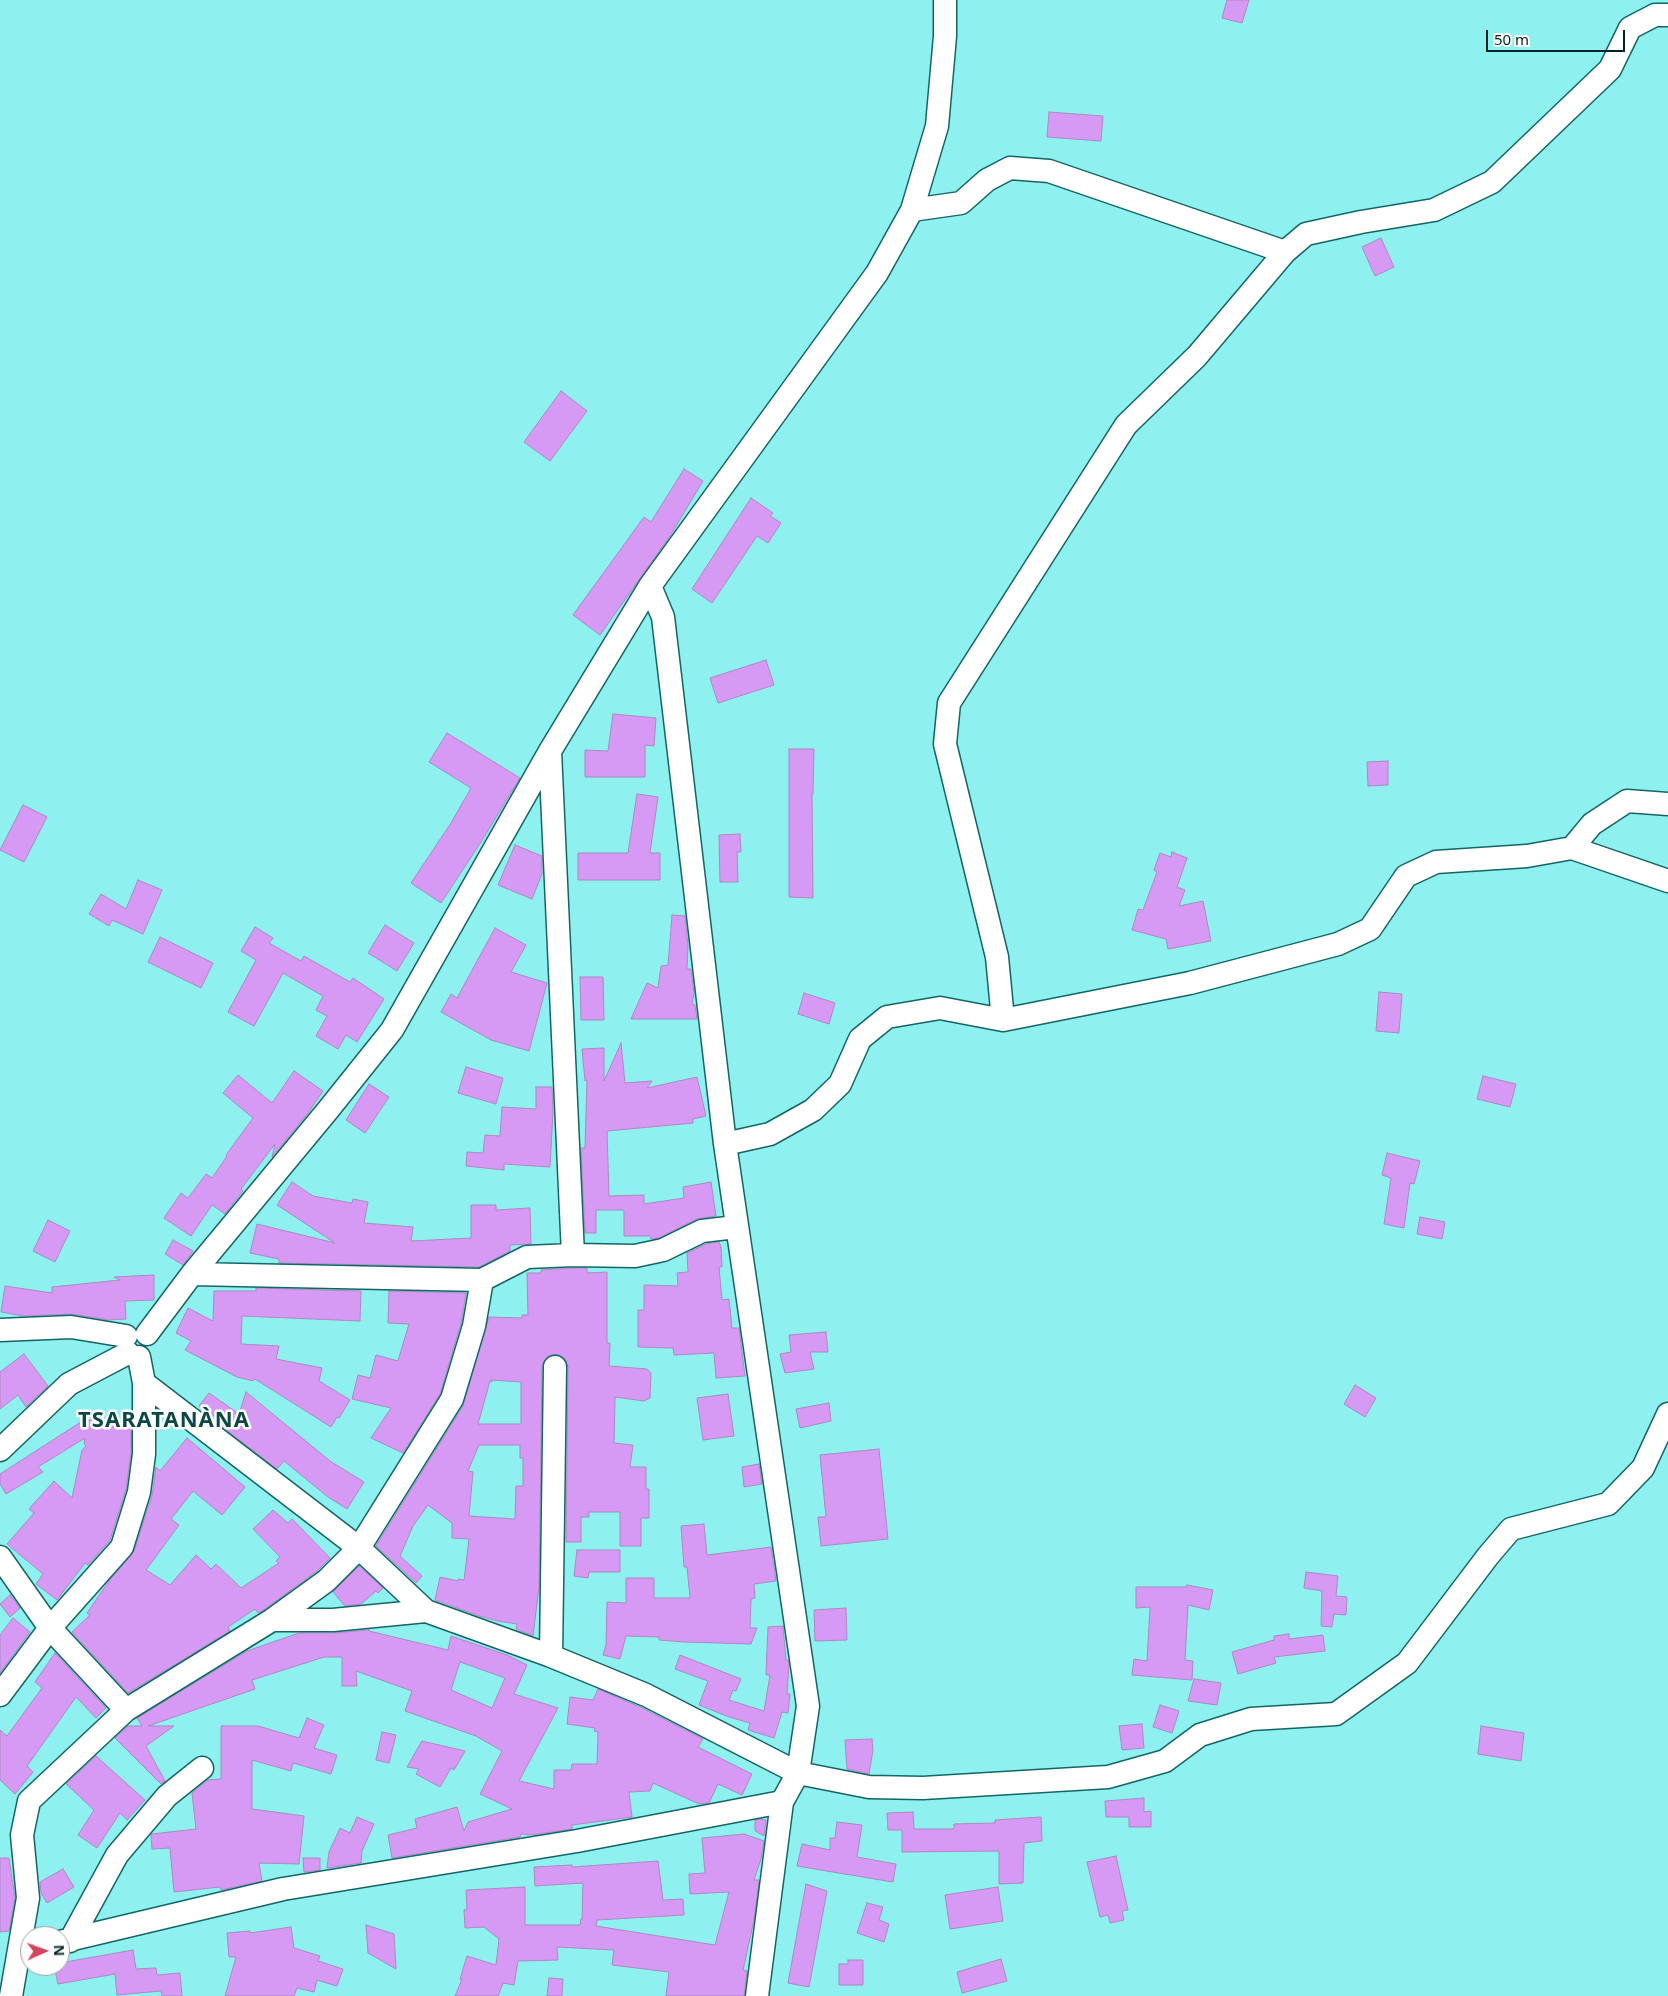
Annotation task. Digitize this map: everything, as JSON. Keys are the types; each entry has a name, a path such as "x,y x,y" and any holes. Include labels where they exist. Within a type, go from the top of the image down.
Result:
{"street":[{"path":"0,1450 69,1384 135,1345 392,1030 550,751 650,586 878,273 912,210 937,126 945,36 945,0"},
{"path":"1003,1020 998,957 945,744 949,703 1126,425 1197,356 1285,252 1306,234 1361,222 1434,210 1492,182 1610,69 1630,28 1655,15 1668,15"},
{"path":"912,210 961,203 987,180 1010,168 1049,171 1285,252"},
{"path":"650,586 663,617 736,1227 808,1706 798,1773 782,1802 757,1996"},
{"path":"550,751 573,1254"},
{"path":"1572,848 1592,824 1627,801 1668,804"},
{"path":"725,1144 770,1134 813,1110 840,1084 860,1039 887,1017 940,1008 1003,1020 1190,983 1338,944 1370,929 1406,876 1436,862 1527,856 1572,848 1668,881"},
{"path":"192,1274 482,1280 527,1257 573,1254 636,1256 663,1250 702,1231 736,1227"},
{"path":"11,1996 16,1948 28,1898 22,1834 29,1801 126,1710 272,1620 326,1581 359,1548 452,1399 474,1326 482,1280"},
{"path":"0,1330 71,1327 135,1345"},
{"path":"0,1696 50,1628 122,1547 139,1492 144,1454 144,1383 135,1345"},
{"path":"551,1656 555,1367"},
{"path":"144,1383 359,1548 426,1611 551,1656 646,1695 798,1773 869,1788 923,1788 1108,1777 1165,1761 1200,1735 1251,1719 1336,1714 1407,1663 1488,1556 1511,1529 1608,1504 1643,1468 1668,1414"},
{"path":"0,1557 50,1628 126,1710"},
{"path":"272,1620 333,1620 426,1611"},
{"path":"70,1933 117,1855 166,1796 202,1768"},
{"path":"70,1940 283,1889 577,1841 782,1802"}],"building":[{"path":"1227,0 1249,0 1242,23 1222,18"},
{"path":"1049,112 1103,116 1101,141 1047,137"},
{"path":"1381,238 1394,267 1375,276 1362,247"},
{"path":"561,391 587,411 550,461 524,442"},
{"path":"684,469 703,481 670,536 600,635 573,615 644,517 651,522"},
{"path":"751,498 773,513 770,516 781,523 768,543 757,536 712,603 692,589"},
{"path":"766,660 774,685 718,703 710,678"},
{"path":"613,714 656,718 654,746 645,745 645,777 585,777 585,750 608,751"},
{"path":"447,733 520,778 441,903 411,883 451,823 471,788 429,762"},
{"path":"789,749 814,749 812,794 813,898 789,897"},
{"path":"1388,761 1388,785 1368,786 1367,762"},
{"path":"637,794 658,797 650,853 660,853 660,880 578,880 578,853 628,853"},
{"path":"23,805 47,817 24,862 0,850"},
{"path":"740,834 741,852 737,852 738,882 720,882 719,835"},
{"path":"515,845 542,856 542,874 532,899 498,885"},
{"path":"1172,852 1187,858 1177,887 1185,890 1179,906 1203,901 1211,941 1168,949 1166,939 1132,930 1138,909 1143,910 1157,872 1154,870 1160,853 1171,857"},
{"path":"138,880 162,890 143,934 112,920 109,926 89,914 101,894 126,909"},
{"path":"672,915 685,916 688,946 687,969 691,969 694,993 692,1004 695,1005 697,1019 631,1019 647,983 658,988 661,966 668,965"},
{"path":"385,925 414,943 397,971 368,953"},
{"path":"255,927 273,938 269,943 301,961 304,956 350,982 353,978 384,999 357,1042 346,1035 338,1049 316,1036 327,1016 316,1010 323,996 283,973 254,1026 228,1012 256,960 241,951"},
{"path":"495,928 526,945 511,972 547,983 529,1051 491,1040 441,1012 451,994 457,998"},
{"path":"160,937 213,963 201,988 148,962"},
{"path":"580,977 603,977 604,1020 581,1020"},
{"path":"1379,992 1402,994 1399,1033 1376,1031"},
{"path":"804,993 835,1003 829,1024 798,1014"},
{"path":"621,1043 625,1083 652,1081 647,1088 697,1077 706,1116 693,1119 693,1123 607,1131 609,1196 644,1195 644,1204 684,1198 683,1187 711,1182 716,1216 697,1219 659,1238 624,1236 624,1210 596,1210 596,1233 585,1233 581,1148 585,1148 587,1080 585,1081 582,1049 604,1048 604,1081"},
{"path":"466,1067 503,1078 496,1104 458,1093"},
{"path":"294,1071 323,1091 308,1113 272,1157 275,1144 241,1189 243,1191 225,1214 212,1205 191,1236 164,1218 181,1193 188,1198 206,1174 212,1178 253,1118 223,1093 238,1075 272,1103"},
{"path":"1483,1076 1516,1084 1510,1107 1477,1099"},
{"path":"369,1084 389,1097 365,1133 346,1120"},
{"path":"536,1087 552,1087 553,1111 550,1167 504,1164 504,1170 466,1166 467,1152 483,1153 485,1135 500,1136 502,1107 536,1109"},
{"path":"1387,1153 1420,1161 1414,1184 1410,1183 1404,1228 1384,1224 1391,1178 1382,1175"},
{"path":"292,1182 313,1196 352,1203 353,1199 368,1202 364,1223 413,1227 411,1241 471,1238 471,1205 496,1205 496,1210 530,1208 531,1244 510,1245 510,1251 479,1267 279,1263 279,1259 250,1253 257,1224 335,1243 277,1205"},
{"path":"1420,1217 1445,1222 1442,1239 1417,1234"},
{"path":"48,1220 70,1231 55,1262 33,1251"},
{"path":"173,1240 193,1251 183,1265 165,1254"},
{"path":"719,1242 721,1247 722,1267 719,1267 722,1300 729,1299 732,1328 739,1328 745,1376 716,1378 714,1353 674,1355 673,1348 638,1347 638,1310 644,1310 644,1285 678,1286 677,1273 688,1272 687,1253 706,1244"},
{"path":"587,1268 587,1273 607,1272 607,1343 610,1343 609,1366 647,1369 651,1373 650,1398 644,1401 615,1397 614,1443 633,1445 630,1467 646,1467 646,1489 649,1489 649,1518 641,1518 641,1546 620,1546 620,1512 589,1512 589,1517 581,1517 581,1542 566,1542 568,1367 566,1360 561,1356 555,1354 548,1356 542,1367 539,1587 533,1636 516,1629 517,1624 479,1616 435,1600 440,1577 458,1581 458,1579 464,1580 469,1539 452,1538 452,1523 428,1505 413,1526 400,1556 422,1576 416,1583 376,1546 463,1406 489,1317 522,1318 522,1315 528,1315 527,1273 541,1273 541,1270","holes":["492,1380 521,1382 521,1424 478,1424 490,1381 492,1382","479,1445 520,1445 520,1458 523,1458 523,1486 516,1486 515,1519 469,1516 473,1472 468,1471"]},
{"path":"154,1275 154,1300 125,1301 126,1319 108,1320 71,1314 24,1316 1,1312 5,1286 52,1293 52,1287 120,1280 114,1277"},
{"path":"256,1288 361,1291 360,1321 242,1316 241,1344 279,1346 276,1359 322,1368 319,1381 350,1400 331,1427 255,1379 253,1381 237,1377 185,1350 191,1341 176,1333 188,1308 213,1321 214,1291 256,1291"},
{"path":"389,1291 466,1293 461,1323 440,1394 403,1453 371,1438 391,1408 352,1399 358,1375 370,1378 376,1355 398,1361 409,1324 388,1323"},
{"path":"826,1332 828,1352 810,1352 814,1369 785,1373 780,1354 791,1352 789,1335"},
{"path":"24,1354 48,1386 26,1407 18,1395 0,1409 0,1372"},
{"path":"1355,1385 1376,1398 1365,1417 1344,1404"},
{"path":"246,1392 330,1461 364,1482 347,1509 328,1497 284,1461 277,1469 221,1426 224,1423 199,1406 209,1393 239,1414"},
{"path":"728,1394 734,1436 703,1440 697,1398"},
{"path":"829,1403 831,1421 800,1428 796,1409"},
{"path":"84,1420 131,1422 131,1453 126,1489 110,1540 88,1565 85,1563 57,1600 36,1584 43,1574 7,1544 34,1513 29,1509 54,1481 72,1498 82,1450 86,1446 84,1444 85,1438 38,1467 43,1472 6,1494 0,1484 0,1474"},
{"path":"187,1438 245,1487 222,1515 193,1491 171,1519 179,1525 146,1570 170,1585 196,1555 211,1569 216,1564 241,1588 279,1563 276,1561 280,1557 253,1529 273,1510 288,1523 292,1519 330,1558 317,1571 265,1609 258,1613 255,1609 228,1627 230,1631 128,1693 72,1632 90,1615 87,1613 109,1581 134,1551 152,1496 156,1467 160,1471"},
{"path":"879,1449 888,1539 821,1546 818,1517 826,1517 820,1455"},
{"path":"759,1464 762,1484 744,1487 742,1467"},
{"path":"704,1524 707,1555 771,1547 776,1581 754,1584 755,1598 751,1599 750,1628 757,1628 751,1644 685,1642 659,1640 659,1637 626,1636 620,1659 603,1655 606,1645 607,1602 626,1603 626,1578 654,1578 654,1598 690,1598 687,1567 684,1567 681,1526"},
{"path":"577,1550 620,1550 620,1572 589,1572 588,1578 574,1576"},
{"path":"359,1566 383,1588 378,1593 376,1591 361,1604 345,1606 333,1592"},
{"path":"1306,1572 1338,1576 1336,1596 1347,1597 1346,1615 1334,1614 1332,1627 1321,1626 1322,1591 1304,1588"},
{"path":"1187,1585 1213,1590 1209,1610 1188,1605 1185,1660 1193,1661 1192,1680 1132,1675 1134,1659 1147,1661 1150,1607 1136,1608 1136,1587 1187,1587"},
{"path":"10,1595 20,1608 10,1617 0,1604"},
{"path":"846,1608 847,1640 815,1641 814,1610"},
{"path":"13,1618 30,1632 0,1673 0,1635"},
{"path":"783,1626 786,1660 788,1660 789,1664 787,1694 790,1694 788,1713 782,1712 774,1738 748,1730 750,1723 699,1705 708,1681 675,1669 680,1655 741,1679 736,1691 733,1690 729,1700 764,1711 770,1675 766,1675 768,1627"},
{"path":"369,1630 448,1650 451,1636 507,1655 527,1665 514,1694 558,1708 519,1781 554,1789 554,1770 571,1770 572,1764 597,1764 598,1732 594,1731 595,1728 567,1724 570,1697 593,1700 598,1689 640,1707 703,1739 698,1747 752,1774 742,1795 718,1784 709,1803 699,1804 653,1783 650,1791 629,1792 632,1817 572,1825 572,1829 532,1835 521,1834 520,1837 392,1858 388,1835 417,1828 415,1819 457,1807 464,1831 468,1822 512,1809 480,1794 502,1751 476,1736 405,1711 412,1691 356,1671 357,1686 342,1686 342,1657 324,1657 252,1680 255,1689 148,1726 174,1726 146,1746 165,1781 161,1784 115,1738 128,1726 142,1726 137,1718 247,1651 299,1633","holes":["460,1662 505,1678 492,1708 451,1690"]},
{"path":"1289,1634 1289,1639 1323,1635 1325,1651 1274,1657 1276,1663 1238,1674 1232,1652 1274,1640 1274,1636"},
{"path":"55,1653 106,1708 96,1718 76,1697 27,1766 33,1772 15,1794 0,1780 0,1730 7,1736 42,1688 35,1682"},
{"path":"1194,1679 1221,1683 1217,1705 1188,1701"},
{"path":"1160,1705 1179,1711 1172,1733 1153,1727"},
{"path":"307,1718 324,1725 314,1748 337,1755 331,1774 293,1763 291,1771 252,1760 252,1809 304,1816 299,1864 259,1863 262,1881 221,1890 220,1887 174,1892 170,1848 152,1849 151,1835 196,1829 192,1793 208,1780 221,1779 221,1726 258,1726 299,1738"},
{"path":"1142,1724 1144,1748 1122,1750 1119,1726"},
{"path":"1481,1726 1524,1733 1521,1761 1478,1754"},
{"path":"382,1732 396,1735 389,1763 376,1760"},
{"path":"872,1739 873,1750 869,1774 847,1769 845,1740"},
{"path":"422,1741 465,1751 454,1770 451,1768 440,1787 416,1774 419,1769 407,1767"},
{"path":"96,1756 145,1800 127,1820 120,1813 97,1848 78,1835 94,1810 66,1784"},
{"path":"1144,1798 1144,1812 1151,1811 1151,1827 1129,1827 1129,1817 1106,1817 1105,1801"},
{"path":"913,1812 914,1829 954,1829 954,1824 995,1823 995,1820 1041,1817 1042,1841 1024,1843 1023,1883 999,1884 999,1851 902,1852 902,1830 888,1830 887,1813"},
{"path":"357,1817 374,1824 362,1851 361,1863 327,1868 329,1852 340,1828 350,1833"},
{"path":"755,1820 766,1820 764,1836 755,1831"},
{"path":"837,1822 862,1825 857,1857 896,1864 893,1882 797,1866 802,1844 830,1850 830,1838 835,1838"},
{"path":"744,1834 764,1841 761,1859 754,1880 759,1880 754,1920 743,1970 747,1971 744,1996 666,1996 669,1972 612,1965 614,1950 557,1947 558,1960 518,1961 514,1985 503,1983 498,1996 455,1996 462,1979 460,1979 467,1956 496,1965 499,1939 484,1927 465,1928 466,1890 525,1887 525,1925 580,1925 582,1919 583,1883 535,1886 534,1867 572,1865 572,1867 658,1861 663,1900 683,1899 684,1915 597,1920 596,1926 715,1945 729,1892 690,1894 689,1874 705,1873 702,1838"},
{"path":"1116,1856 1128,1910 1122,1911 1124,1920 1110,1923 1108,1915 1100,1917 1087,1862"},
{"path":"0,1858 9,1858 15,1898 9,1931 0,1932"},
{"path":"303,1858 320,1858 320,1870 304,1872"},
{"path":"63,1869 74,1887 47,1903 41,1893 40,1882"},
{"path":"806,1884 827,1891 809,1987 788,1983"},
{"path":"998,1887 1003,1921 950,1929 945,1895"},
{"path":"867,1903 883,1907 879,1920 889,1924 884,1942 857,1933"},
{"path":"366,1925 394,1934 396,1969 368,1953"},
{"path":"291,1927 294,1948 320,1956 318,1961 343,1969 337,1986 317,1980 314,1992 297,1988 294,1996 225,1996 236,1957 229,1957 227,1933 250,1931 250,1933"},
{"path":"133,1950 136,1969 156,1968 157,1975 180,1973 182,1996 162,1996 161,1991 117,1995 115,1974 58,1984 56,1976 70,1976 70,1961"},
{"path":"1001,1959 1007,1981 962,1993 957,1972"},
{"path":"848,1960 863,1960 863,1985 839,1985 839,1964 848,1964"},
{"path":"549,1978 563,1979 562,1996 547,1996"}],"district":[{"name":"TSARATANÀNA","path":"164,1421"}]}
